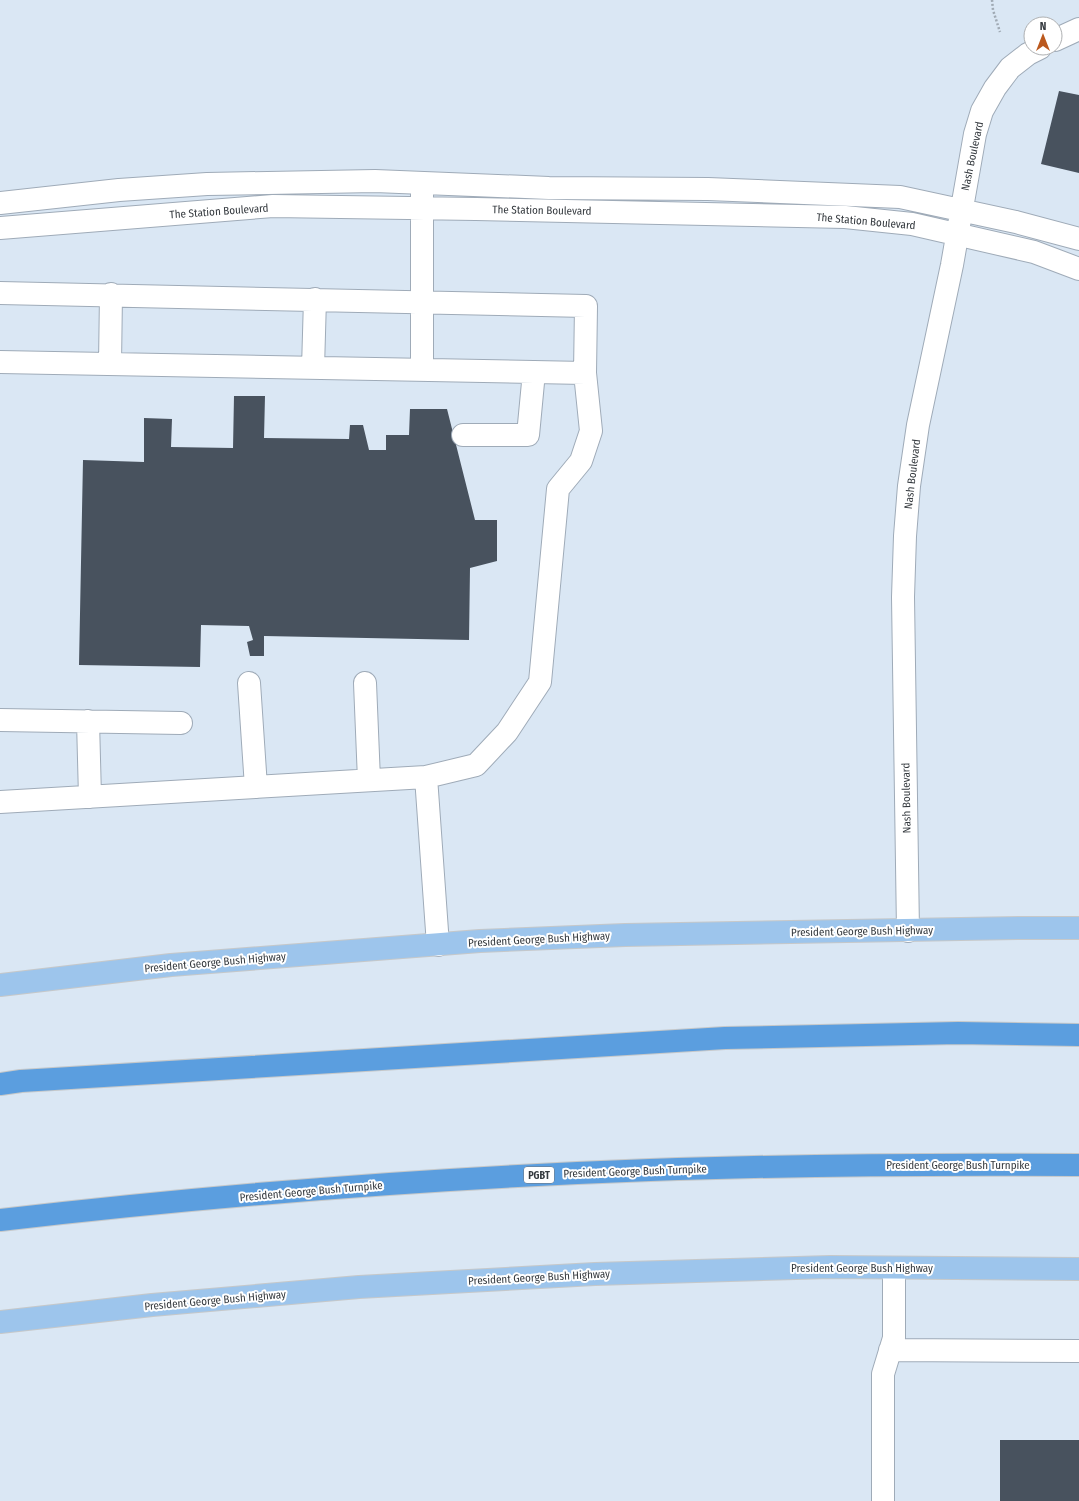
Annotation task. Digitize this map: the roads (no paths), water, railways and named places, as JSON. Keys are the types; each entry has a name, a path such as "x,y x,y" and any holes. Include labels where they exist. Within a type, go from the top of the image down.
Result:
{"highway":[{"path":"0,1084 37,1080 725,1038 958,1033 1079,1035"},
{"name":"President George Bush Turnpike","path":"0,1220 99,1209 282,1193 649,1170 836,1165 1079,1165"}],"main road":[{"name":"President George Bush Highway","path":"0,985 171,965 488,941 625,935 1079,928"},
{"name":"President George Bush Highway","path":"0,1322 160,1304 359,1287 595,1274 830,1267 1079,1269"}],"street":[{"path":"1063,36 1079,29"},
{"name":"Nash Boulevard","path":"908,931 903,597 909,486 918,425 962,210 975,134 982,111 995,88 1010,68 1025,56"},
{"name":"The Station Boulevard","path":"0,203 119,190 207,184 375,181 549,188 708,189 900,197 962,210 1079,239"},
{"path":"422,183 422,370"},
{"name":"The Station Boulevard","path":"0,228 273,206 845,217 912,224 1034,252 1079,269"},
{"path":"0,293 111,294 586,306 584,373 591,431 581,461 558,489 540,682 507,732 476,765 426,777 0,802"},
{"path":"110,364 111,294"},
{"path":"313,368 315,299"},
{"path":"0,362 584,373"},
{"path":"463,435 528,435 534,372"},
{"path":"249,683 256,787"},
{"path":"365,683 369,780"},
{"path":"0,720 181,723"},
{"path":"88,722 90,797"},
{"path":"426,777 438,944"},
{"path":"883,1501 883,1374 894,1338 894,1268"},
{"path":"890,1350 1079,1351"}]}
